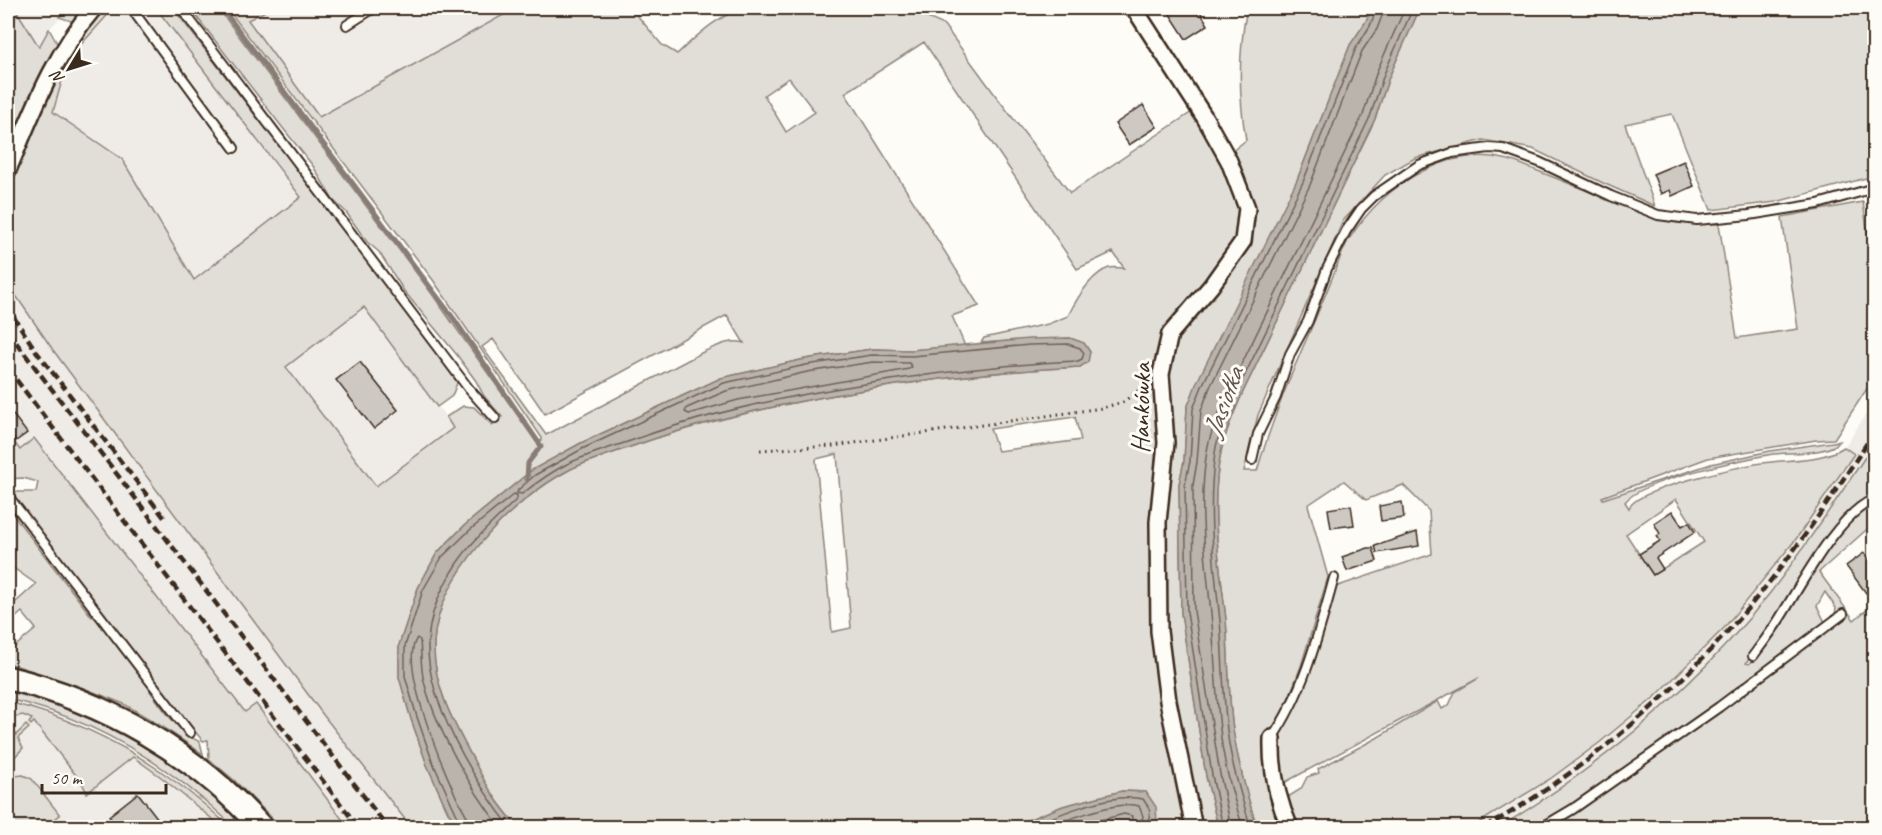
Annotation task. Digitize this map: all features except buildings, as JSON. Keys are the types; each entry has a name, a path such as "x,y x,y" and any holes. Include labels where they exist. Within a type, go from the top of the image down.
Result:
{"main road":[{"path":"8,678 57,692 94,707 123,720 161,742 201,769 234,797 262,828"}],"street":[{"path":"8,170 53,66 94,8"},
{"name":"Hankówka","path":"1134,8 1225,153 1247,208 1243,241 1211,286 1170,334 1161,374 1166,443 1158,522 1159,631 1167,700 1194,828"},
{"path":"1272,738 1271,758 1274,777 1278,796 1290,828"}],"lane":[{"path":"131,8 234,148"},
{"path":"181,8 462,380 495,418"},
{"path":"347,25 374,8"},
{"path":"1252,460 1258,434 1276,397 1290,354 1308,321 1327,269 1346,231 1374,195 1419,165 1452,153 1489,148 1503,149 1539,162 1658,215 1697,220 1818,204 1875,188"},
{"path":"8,496 190,733"},
{"path":"1753,656 1834,536 1857,509 1875,499"},
{"path":"1272,738 1282,724 1317,639 1334,578"},
{"path":"1541,828 1734,696 1843,614"}],"path":[{"path":"760,450 833,447 1102,408 1124,402 1161,374"}],"shaded area":[{"path":"8,8 15,8 39,47 49,29 58,45 47,63 8,151"},
{"path":"15,8 70,8 49,29 39,47"},
{"path":"70,8 86,8 74,22 59,17"},
{"path":"114,8 156,8 301,197 194,280 122,159 53,112 65,70 77,49"},
{"path":"156,8 173,8 385,284 457,383 452,396 437,407 364,307 286,367 376,486 453,428 446,417 463,406 474,407 492,425 502,417 484,396 457,355 404,291 379,252 367,242 346,212 333,200 313,166 190,8 218,8 432,294 537,443 542,438 433,280 227,8 271,8 248,20 319,117 507,13 504,8 631,8 662,45 677,54 716,21 744,8 905,8 944,25 1070,193 1192,112 1211,139 1242,208 1235,244 1162,341 1162,444 1156,620 1190,827 1151,827 1157,822 1146,792 1122,791 1063,806 1010,827 518,827 484,781 452,718 440,688 434,658 434,642 439,617 449,591 463,566 502,520 524,500 569,470 681,430 818,398 949,378 1080,367 1090,352 1084,343 1070,338 981,343 984,338 1048,324 1068,316 1080,295 1096,276 1109,268 1124,268 1113,252 1077,269 924,42 845,93 979,306 952,316 965,346 911,350 872,349 805,359 721,378 581,443 532,470 465,525 437,553 418,588 399,645 399,677 411,719 427,765 448,812 458,827 411,827 324,716 53,350 8,284 8,188 67,58 81,36 104,11 113,9 77,49 65,70 53,112 122,159 194,280 301,197","holes":["789,78 815,112 786,132 764,95","727,315 744,343 728,342 705,351 546,435 482,347 493,339 545,414","1075,417 1081,440 998,451 990,429","837,454 851,628 832,632 816,459"]},
{"path":"271,8 504,8 507,12 319,117 247,19"},
{"path":"1247,8 1372,8 1350,45 1297,180 1187,408 1184,461 1179,484 1181,613 1206,776 1218,827 1199,827 1162,628 1167,364 1175,334 1246,240 1230,153 1246,140 1240,74"},
{"path":"1420,8 1874,8 1874,176 1776,202 1711,210 1672,114 1625,124 1655,206 1533,149 1483,140 1415,158 1385,175 1343,221 1258,415 1244,471 1257,471 1288,382 1349,239 1381,201 1401,184 1422,171 1445,162 1469,157 1493,157 1518,163 1650,216 1678,223 1719,224 1737,338 1798,329 1782,217 1863,202 1874,276 1874,378 1834,439 1708,458 1602,497 1603,499 1711,464 1770,451 1840,441 1819,451 1773,454 1671,478 1635,494 1625,502 1629,508 1650,493 1668,486 1733,469 1762,463 1815,458 1844,447 1854,454 1796,539 1724,628 1655,697 1550,779 1472,827 1293,827 1283,800 1301,789 1307,777 1319,773 1318,769 1375,739 1438,701 1442,709 1449,705 1455,692 1479,678 1280,785 1275,742 1330,609 1335,587 1432,554 1429,511 1403,485 1366,500 1344,481 1308,505 1328,577 1301,666 1283,713 1268,740 1287,827 1257,827 1240,767 1231,716 1226,620 1216,515 1221,452 1243,392 1375,119 1389,77","holes":["1676,499 1704,542 1653,575 1626,534"]},
{"path":"8,284 53,350 324,716 411,827 348,827 256,704 245,712 34,438 20,450 8,434"},
{"path":"364,307 454,428 376,487 286,368"},
{"path":"1874,402 1874,460 1726,650 1613,756 1505,827 1461,828 1753,586"},
{"path":"8,434 20,450 34,438 245,712 256,704 348,827 281,827 234,780 209,759 208,740 203,741 180,714 22,511 12,492 36,492 38,482 23,478 8,479"},
{"path":"1874,444 1874,495 1858,503 1838,526 1746,663 1749,664 1756,658 1773,637 1829,547 1857,515 1874,502 1874,523 1819,572 1854,620 1874,604 1874,827 1550,827 1728,705 1843,619 1845,615 1580,800 1536,827 1498,828 1610,751 1645,723 1710,661 1770,593","holes":["1825,592 1836,608 1835,614 1825,622 1817,606"]},
{"path":"8,508 92,617 94,615 150,684 150,691 166,713 185,732 200,742 203,754 124,704 8,663 8,647 13,648 36,629 22,612 8,624 8,609 36,584 8,564"},
{"path":"8,691 69,709 131,738 161,755 188,775 236,818 230,823 181,781 127,746 70,718 8,699"},
{"path":"8,702 69,722 127,750 181,785 230,827 222,827 133,757 87,793 82,783 34,722 31,725 29,723 32,719 23,715 8,718"},
{"path":"8,709 53,720 133,757 222,827 8,828"},
{"path":"8,718 9,725 16,735 26,725 29,728 18,738 23,748 8,764"},
{"path":"23,775 32,779 60,815 44,827 8,827 8,781 15,776"}],"water":[{"name":"Jasiołka","path":"1372,8 1420,8 1389,77 1375,119 1243,392 1221,452 1216,515 1226,620 1231,716 1240,767 1257,827 1218,827 1206,776 1181,613 1179,484 1184,461 1187,408 1197,382 1297,180 1350,45"},
{"path":"1070,338 1084,343 1090,352 1088,362 1080,367 1001,372 922,381 781,405 665,435 585,463 547,483 524,500 502,520 463,566 449,591 439,617 434,642 434,658 440,688 484,781 518,827 458,827 448,812 427,765 411,719 399,677 399,645 418,588 437,553 465,525 532,470 581,443 721,378 805,359 872,349 911,350 1029,339"},
{"path":"1122,791 1146,792 1156,807 1157,822 1151,827 1010,827 1063,806"}],"waterway":[{"path":"222,8 454,319 541,446 528,463 527,479"},
{"path":"1151,822 1157,822 1169,828"}],"railway":[{"path":"13,316 36,351 166,520"},
{"path":"8,332 388,828"},
{"path":"8,369 359,828"},
{"path":"1484,828 1523,805 1596,753 1631,725 1698,663 1758,596 1789,556 1833,495 1874,432"}]}
